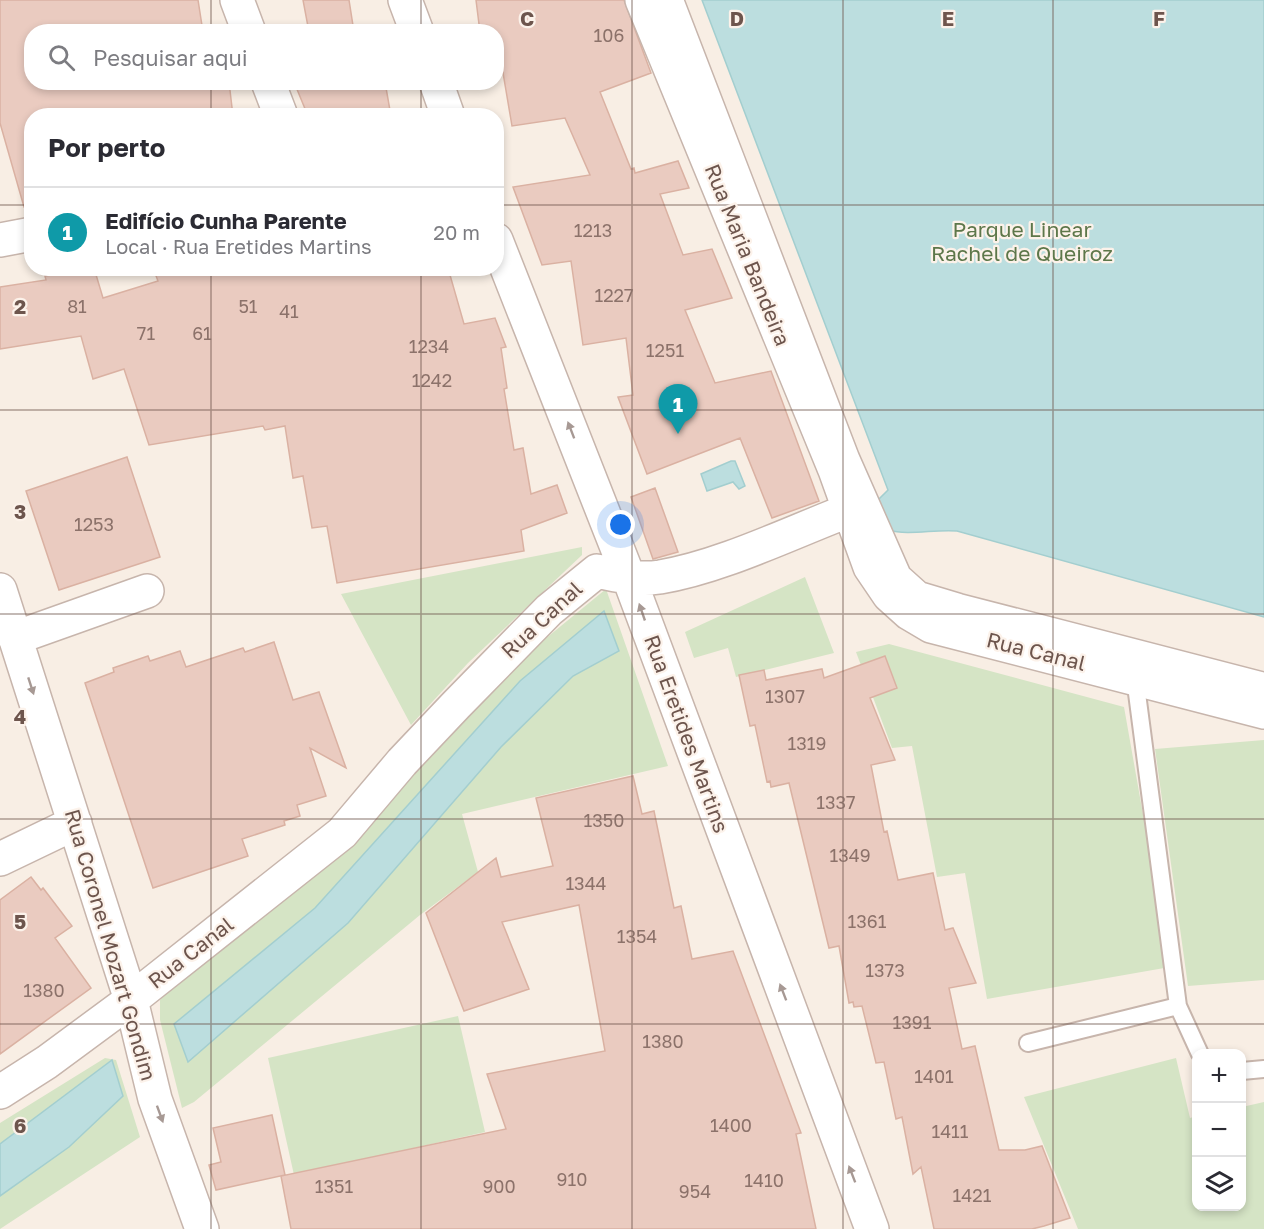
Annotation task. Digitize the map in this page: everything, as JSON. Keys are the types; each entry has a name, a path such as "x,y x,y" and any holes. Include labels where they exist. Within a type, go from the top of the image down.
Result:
{"street":[{"path":"237,0 246,24"},
{"path":"405,0 414,24"},
{"name":"Rua Maria Bandeira","path":"642,0 850,510"},
{"path":"670,0 847,458 899,576 919,594 959,606 1264,685"},
{"path":"271,90 277,108"},
{"path":"439,90 445,108"},
{"path":"0,240 24,236"},
{"name":"Rua Eretides Martins","path":"504,260 630,578 872,1229"},
{"name":"Rua Canal","path":"0,1092 47,1062 131,1000 342,833 402,762 456,705 576,585 597,571 630,578 659,577 690,570 850,510 870,567 889,595 909,613 931,626 1264,712"},
{"name":"Rua Coronel Mozart Gondim","path":"0,590 131,1000 155,1099 202,1229"},
{"path":"15,638 147,591"},
{"path":"0,859 75,822"}],"lane":[{"path":"1135,678 1178,1006 1198,1049"},
{"path":"1028,1043 1178,1006"},
{"path":"1246,1071 1264,1069"}],"green space":[{"path":"582,547 582,555 468,663 411,725 341,594"},
{"path":"805,577 834,653 736,677 728,648 694,658 685,632"},
{"path":"606,589 668,766 462,814 478,872 420,915 194,1102 182,1108 160,1020 160,1000 180,979 433,752 528,653"},
{"path":"889,644 1124,707 1170,967 987,999 965,873 937,877 912,746 892,748 856,652"},
{"path":"1264,740 1264,980 1188,986 1155,749"},
{"path":"458,1016 485,1132 294,1175 268,1058"},
{"path":"105,1058 116,1060 140,1137 0,1229 0,1123"},
{"path":"1176,1058 1190,1118 1192,1117 1192,1211 1246,1211 1246,1106 1264,1102 1264,1229 1078,1229 1024,1097"}],"water":[{"name":"Parque Linear Rachel de Queiroz","path":"702,0 1264,0 1264,617 957,531 896,532 888,530 878,500 888,490"},
{"path":"735,461 745,486 739,489 733,482 707,491 701,474"},
{"path":"604,611 619,651 573,676 501,747 348,923 188,1062 174,1024 315,908 520,681"},
{"path":"112,1060 123,1096 69,1147 0,1196 0,1144"}],"building":[{"path":"0,0 198,0 202,24 24,24 24,90 230,90 232,108 24,108 24,207 0,123"},
{"path":"303,0 349,0 353,24 308,24"},
{"path":"476,0 624,0 651,73 600,92 631,169 634,168 635,173 678,161 689,188 660,194 683,255 712,249 732,298 685,310 715,383 771,371 819,501 772,518 740,438 647,474 618,397 633,395 626,338 583,345 571,261 542,265 513,187 590,175 565,118 512,126 504,79 504,24 479,24"},
{"path":"297,90 386,90 390,108 305,108"},
{"path":"45,276 96,276 103,298 158,281 156,276 450,276 464,324 495,318 506,347 501,348 507,388 504,389 514,450 523,448 531,494 557,485 567,513 521,530 524,551 337,583 327,526 312,528 303,476 293,478 285,426 265,430 263,426 149,445 124,369 93,379 81,336 0,349 0,287 46,280"},
{"path":"127,457 160,557 59,590 26,491"},
{"path":"655,488 678,552 653,559 631,497"},
{"path":"274,642 293,700 319,692 346,768 310,748 326,796 297,805 300,816 284,821 285,825 242,839 248,856 153,888 85,683 114,672 113,668 148,656 150,661 180,651 186,667 243,648 245,652"},
{"path":"885,656 897,688 870,698 895,760 871,765 884,832 887,831 898,880 933,873 945,930 953,928 976,983 949,988 962,1049 975,1046 999,1150 1025,1150 1042,1146 1070,1218 1044,1226 1032,1229 934,1229 921,1167 913,1174 902,1117 896,1119 884,1062 876,1063 862,1006 854,1007 853,1002 849,1003 839,946 829,948 789,783 771,787 770,781 767,782 755,725 750,726 739,675 764,670 766,680 822,669 824,678"},
{"path":"633,776 642,814 654,811 674,908 681,906 692,959 733,951 801,1133 796,1134 816,1229 291,1229 281,1176 506,1129 487,1074 605,1051 579,905 502,922 529,989 464,1011 426,913 496,858 501,877 553,866 536,798"},
{"path":"31,877 41,890 43,888 72,926 55,938 91,988 0,1054 0,900"},
{"path":"272,1115 285,1175 216,1190 209,1165 221,1162 213,1128"}],"place":[{"name":"Edifício Cunha Parente","path":"678,434"}]}
